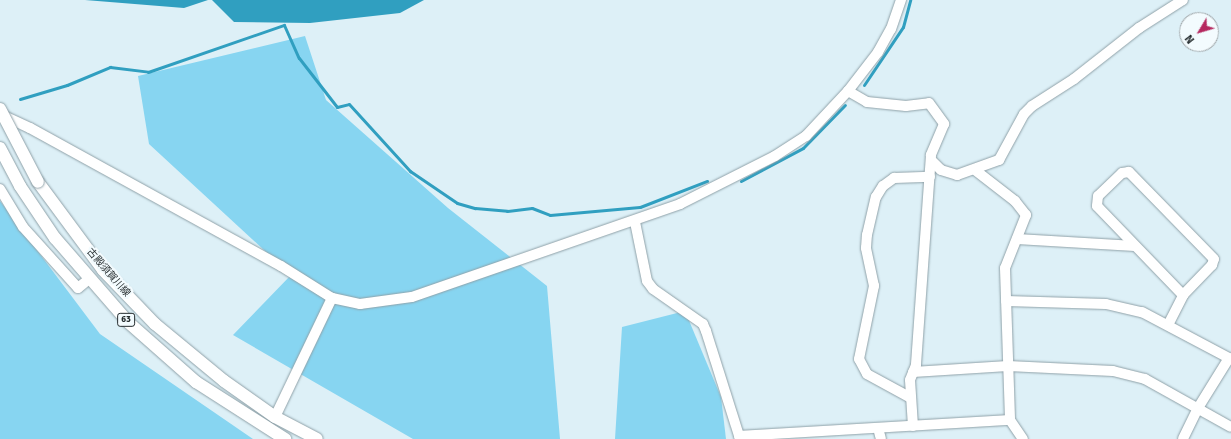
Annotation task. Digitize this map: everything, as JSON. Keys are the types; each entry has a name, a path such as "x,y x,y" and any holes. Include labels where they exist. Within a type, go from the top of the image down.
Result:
{"main road":[{"name":"古殿須賀川線","path":"0,109 38,182 103,270 155,324 190,356 275,417 317,439"},
{"name":"古殿須賀川線","path":"0,148 38,214 89,279 133,326 174,364 221,399 285,439"}],"street":[{"path":"0,115 30,128 280,266 332,298 360,304 412,297 635,222 680,204 775,156 806,136 848,91 881,46 891,29 901,0"},
{"path":"931,160 941,170 950,174 976,170 999,160 1004,154 1024,114 1032,106 1074,80 1139,28 1183,0"},
{"path":"848,91 867,102 906,106 929,103 944,124 931,160 916,365 910,380 913,426"},
{"path":"976,170 1025,212 1026,218 1005,268 1010,420 1023,439"},
{"path":"1168,325 1183,295 1212,265 1214,259 1126,172 1108,184 1098,196 1097,206 1183,295"},
{"path":"911,398 867,374 858,359 874,286 866,248 867,235 876,197 883,186 894,178 930,177"},
{"path":"0,189 23,227 78,288 89,279"},
{"path":"635,222 647,282 654,290 703,324 706,330 740,438 1010,420"},
{"path":"1017,239 1135,246"},
{"path":"275,417 332,298"},
{"path":"1006,301 1106,304 1142,312 1229,358 1198,408 1183,439"},
{"path":"913,372 1008,366 1113,371 1145,379 1231,427"},
{"path":"878,428 881,439"}],"shaded area":[{"path":"85,0 208,0 184,8"},
{"path":"212,0 424,0 400,13 310,23 234,22"},
{"path":"305,36 326,100 448,208 547,286 560,439 413,439 233,335 291,275 149,144 138,76"},
{"path":"0,201 100,334 253,439 0,439"},
{"path":"685,311 721,397 726,439 615,439 622,327"}],"waterway":[{"path":"864,85 903,27 910,0"},
{"path":"20,99 67,85 110,67 148,72 284,25 299,58 337,107 349,104 410,171 457,203 475,208 507,211 532,208 550,215 640,207 707,181"},
{"path":"741,181 803,148 845,105"}]}
